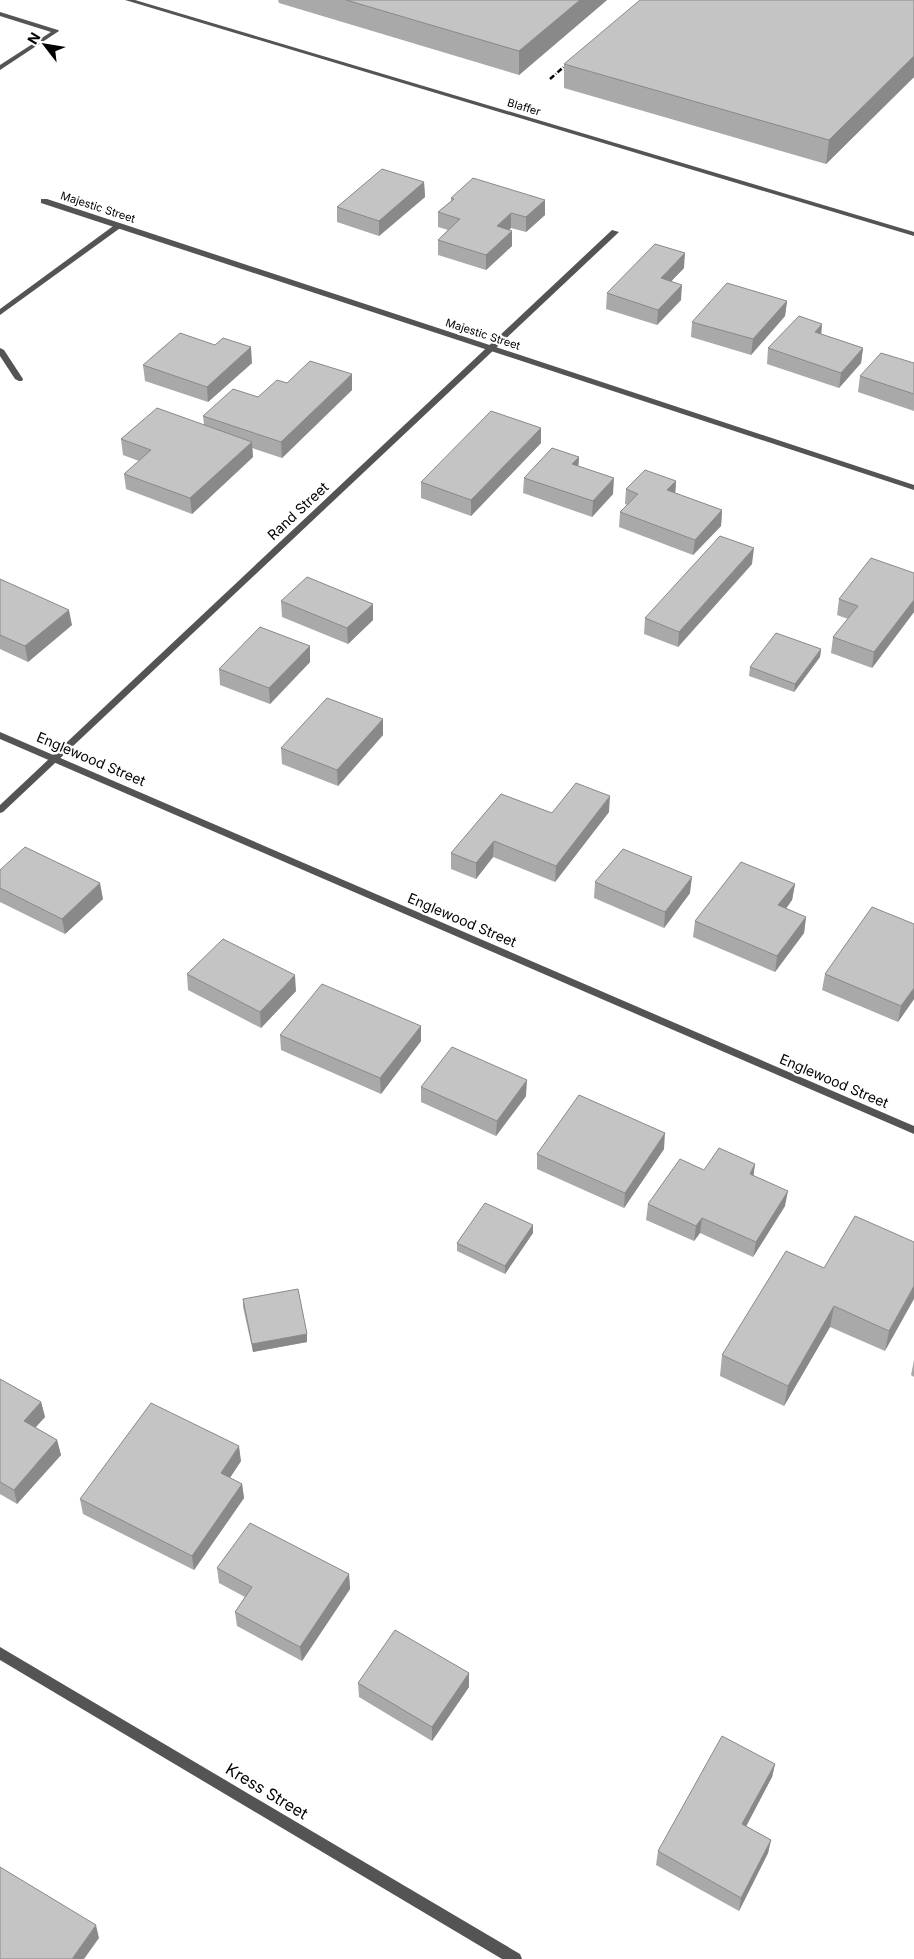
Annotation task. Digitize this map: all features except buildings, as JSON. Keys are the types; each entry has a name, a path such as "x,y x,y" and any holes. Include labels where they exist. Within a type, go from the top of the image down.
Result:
{"street":[{"name":"Blaffer","path":"128,0 914,234"},
{"path":"0,14 56,31 0,68"},
{"name":"Majestic Street","path":"44,201 914,488"},
{"path":"0,313 119,226"},
{"name":"Rand Street","path":"0,810 615,232"},
{"path":"0,350 19,379"},
{"name":"Englewood Street","path":"0,735 914,1130"},
{"name":"Kress Street","path":"0,1653 515,1959"}],"railway":[{"path":"550,79 575,57"}]}
